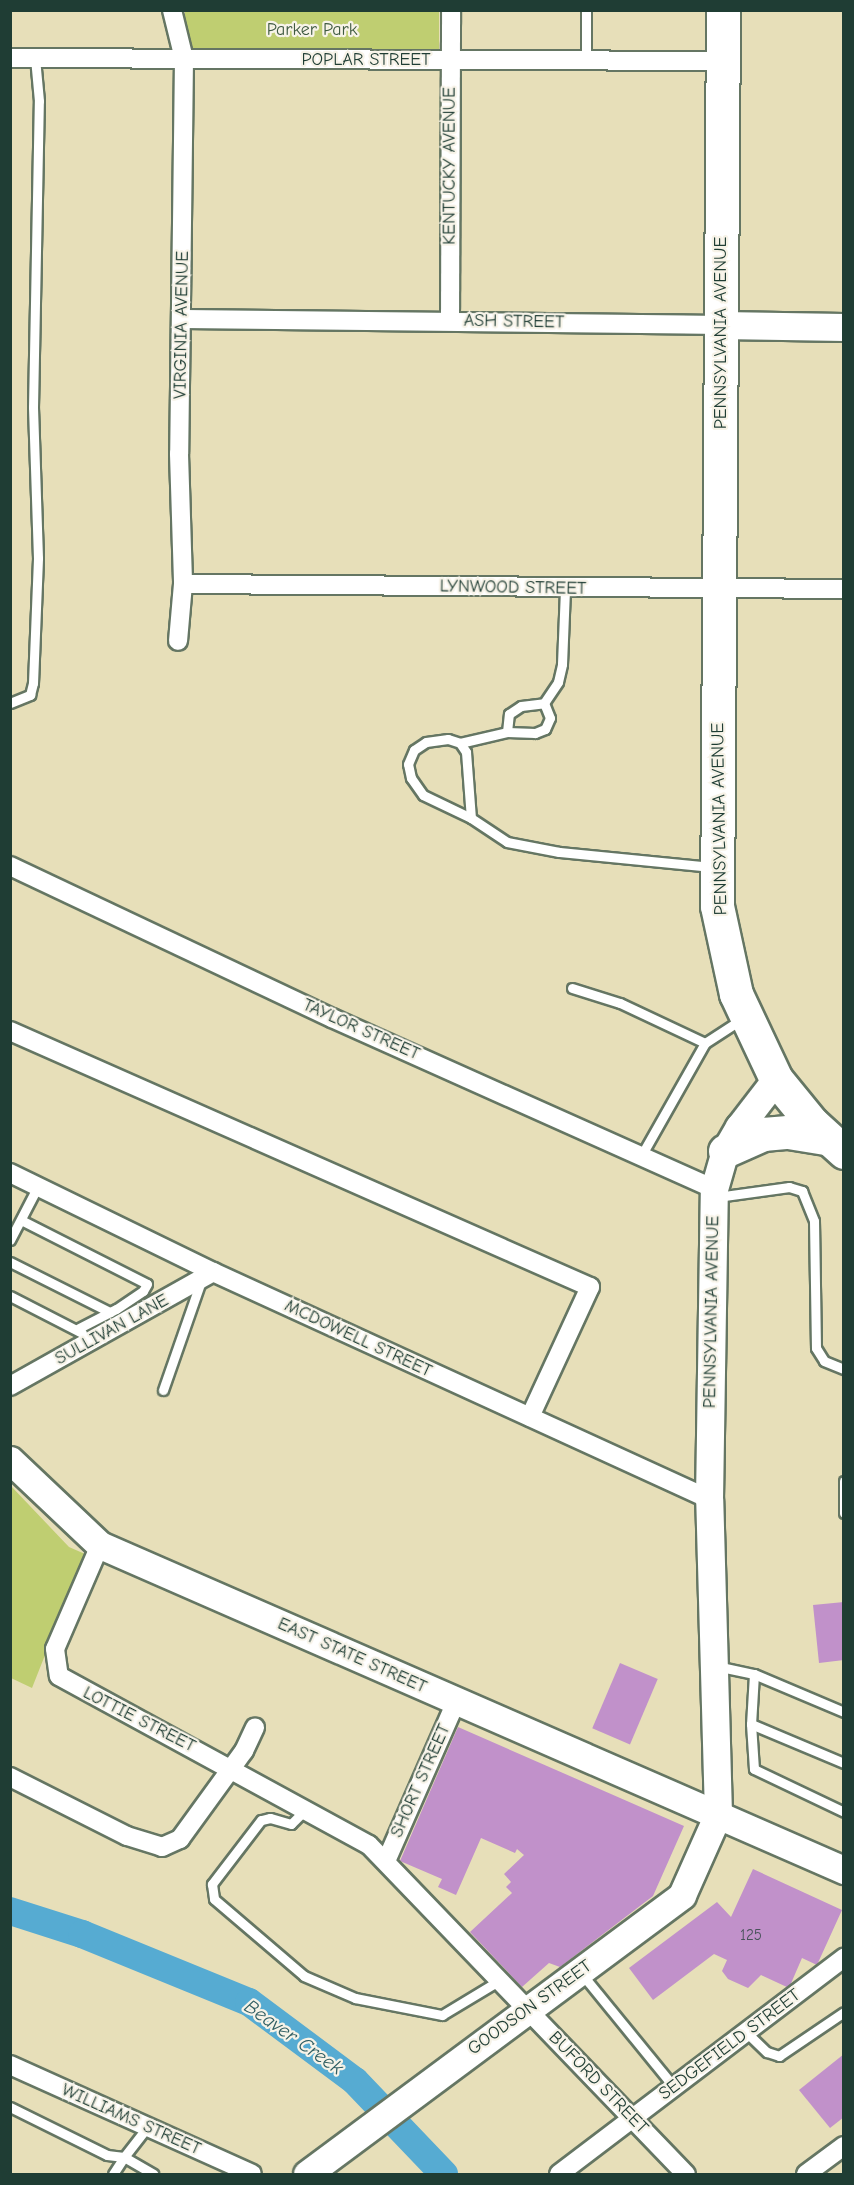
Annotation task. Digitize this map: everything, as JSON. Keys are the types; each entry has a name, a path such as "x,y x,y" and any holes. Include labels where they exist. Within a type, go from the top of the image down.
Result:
{"highway":[{"name":"PENNSYLVANIA AVENUE","path":"723,10 717,906 736,994 776,1079"},
{"path":"776,1079 835,1145"},
{"path":"725,1151 763,1134 788,1132 835,1145"}],"main road":[{"name":"ASH STREET","path":"721,325 843,327"},
{"name":"PENNSYLVANIA AVENUE","path":"718,1814 709,1499 714,1193 725,1151 739,1127 776,1079"},
{"name":"EAST STATE STREET","path":"10,1460 100,1545 843,1870"},
{"name":"GOODSON STREET","path":"307,2175 682,1894 718,1814"}],"street":[{"name":"VIRGINIA AVENUE","path":"172,10 184,59 184,319 179,454 183,584 178,641"},
{"name":"KENTUCKY AVENUE","path":"450,321 451,10"},
{"name":"POPLAR STREET","path":"10,58 722,61"},
{"name":"ASH STREET","path":"184,319 721,325"},
{"name":"LYNWOOD STREET","path":"183,584 843,590"},
{"name":"TAYLOR STREET","path":"10,866 332,1018 641,1156 714,1193"},
{"path":"10,1031 590,1287 530,1417"},
{"name":"MCDOWELL STREET","path":"10,1173 207,1275 530,1417 709,1499"},
{"name":"SULLIVAN LANE","path":"10,1386 84,1335 207,1275"},
{"name":"LOTTIE STREET","path":"100,1545 55,1649 54,1665 59,1676 76,1688 306,1809 387,1859"},
{"name":"SHORT STREET","path":"387,1859 456,1702"},
{"path":"10,1777 118,1832 153,1846 171,1845 231,1768 255,1727"},
{"name":"BUFORD STREET","path":"387,1859 686,2175"},
{"name":"SEDGEFIELD STREET","path":"559,2175 843,1958"},
{"name":"WILLIAMS STREET","path":"10,2065 252,2175"},
{"path":"806,2175 843,2146"}],"lane":[{"path":"586,10 586,61"},
{"path":"10,703 30,695 33,683 38,558 33,407 39,101 35,58"},
{"path":"507,732 509,714 521,706 544,703 558,682 562,664 565,588"},
{"path":"544,703 550,718 545,729 535,734 507,732 460,743 448,739 426,742 414,750 408,764 411,778 423,795 471,818 507,842 532,849 717,867"},
{"path":"460,743 466,752 471,818"},
{"path":"572,988 620,1004 705,1043"},
{"path":"641,1156 705,1043 746,1016"},
{"path":"10,1240 38,1186"},
{"path":"714,1193 789,1187 802,1191 814,1221 816,1348 824,1361 843,1369"},
{"path":"10,1296 84,1335 110,1312 143,1291 145,1281 21,1220"},
{"path":"10,1262 110,1312"},
{"path":"163,1390 207,1275"},
{"path":"843,1481 843,1513"},
{"path":"714,1665 754,1674 843,1712"},
{"path":"754,1674 751,1724 753,1769 843,1812"},
{"path":"751,1724 843,1763"},
{"path":"306,1809 291,1824 270,1818 261,1820 212,1884 214,1899 304,1976 355,1998 442,2015 500,1980"},
{"path":"579,1972 674,2087"},
{"path":"746,2032 767,2052 778,2056 843,2012"},
{"path":"10,2107 107,2155 124,2157 153,2175"},
{"path":"113,2175 147,2128"}],"green space":[{"name":"Parker Park","path":"185,11 439,11 439,50 185,50"},
{"path":"10,1485 69,1547 85,1554 32,1688 11,1678"}],"building":[{"path":"844,1602 844,1660 819,1663 813,1605"},
{"path":"620,1663 658,1679 630,1744 592,1728"},
{"path":"458,1727 684,1826 653,1896 560,1967 549,1963 522,1987 470,1932 512,1893 506,1887 511,1882 504,1874 524,1855 517,1849 515,1853 481,1838 456,1895 438,1887 442,1879 400,1861"},
{"path":"753,1869 842,1910 817,1965 802,1958 789,1988 761,1975 748,1988 728,1979 722,1971 727,1960 714,1954 653,2000 629,1968 717,1902 731,1917"},
{"path":"844,2054 844,2117 830,2128 799,2090"}],"waterway":[{"name":"Beaver Creek","path":"10,1911 82,1934 249,2002 355,2081 444,2174"}]}
